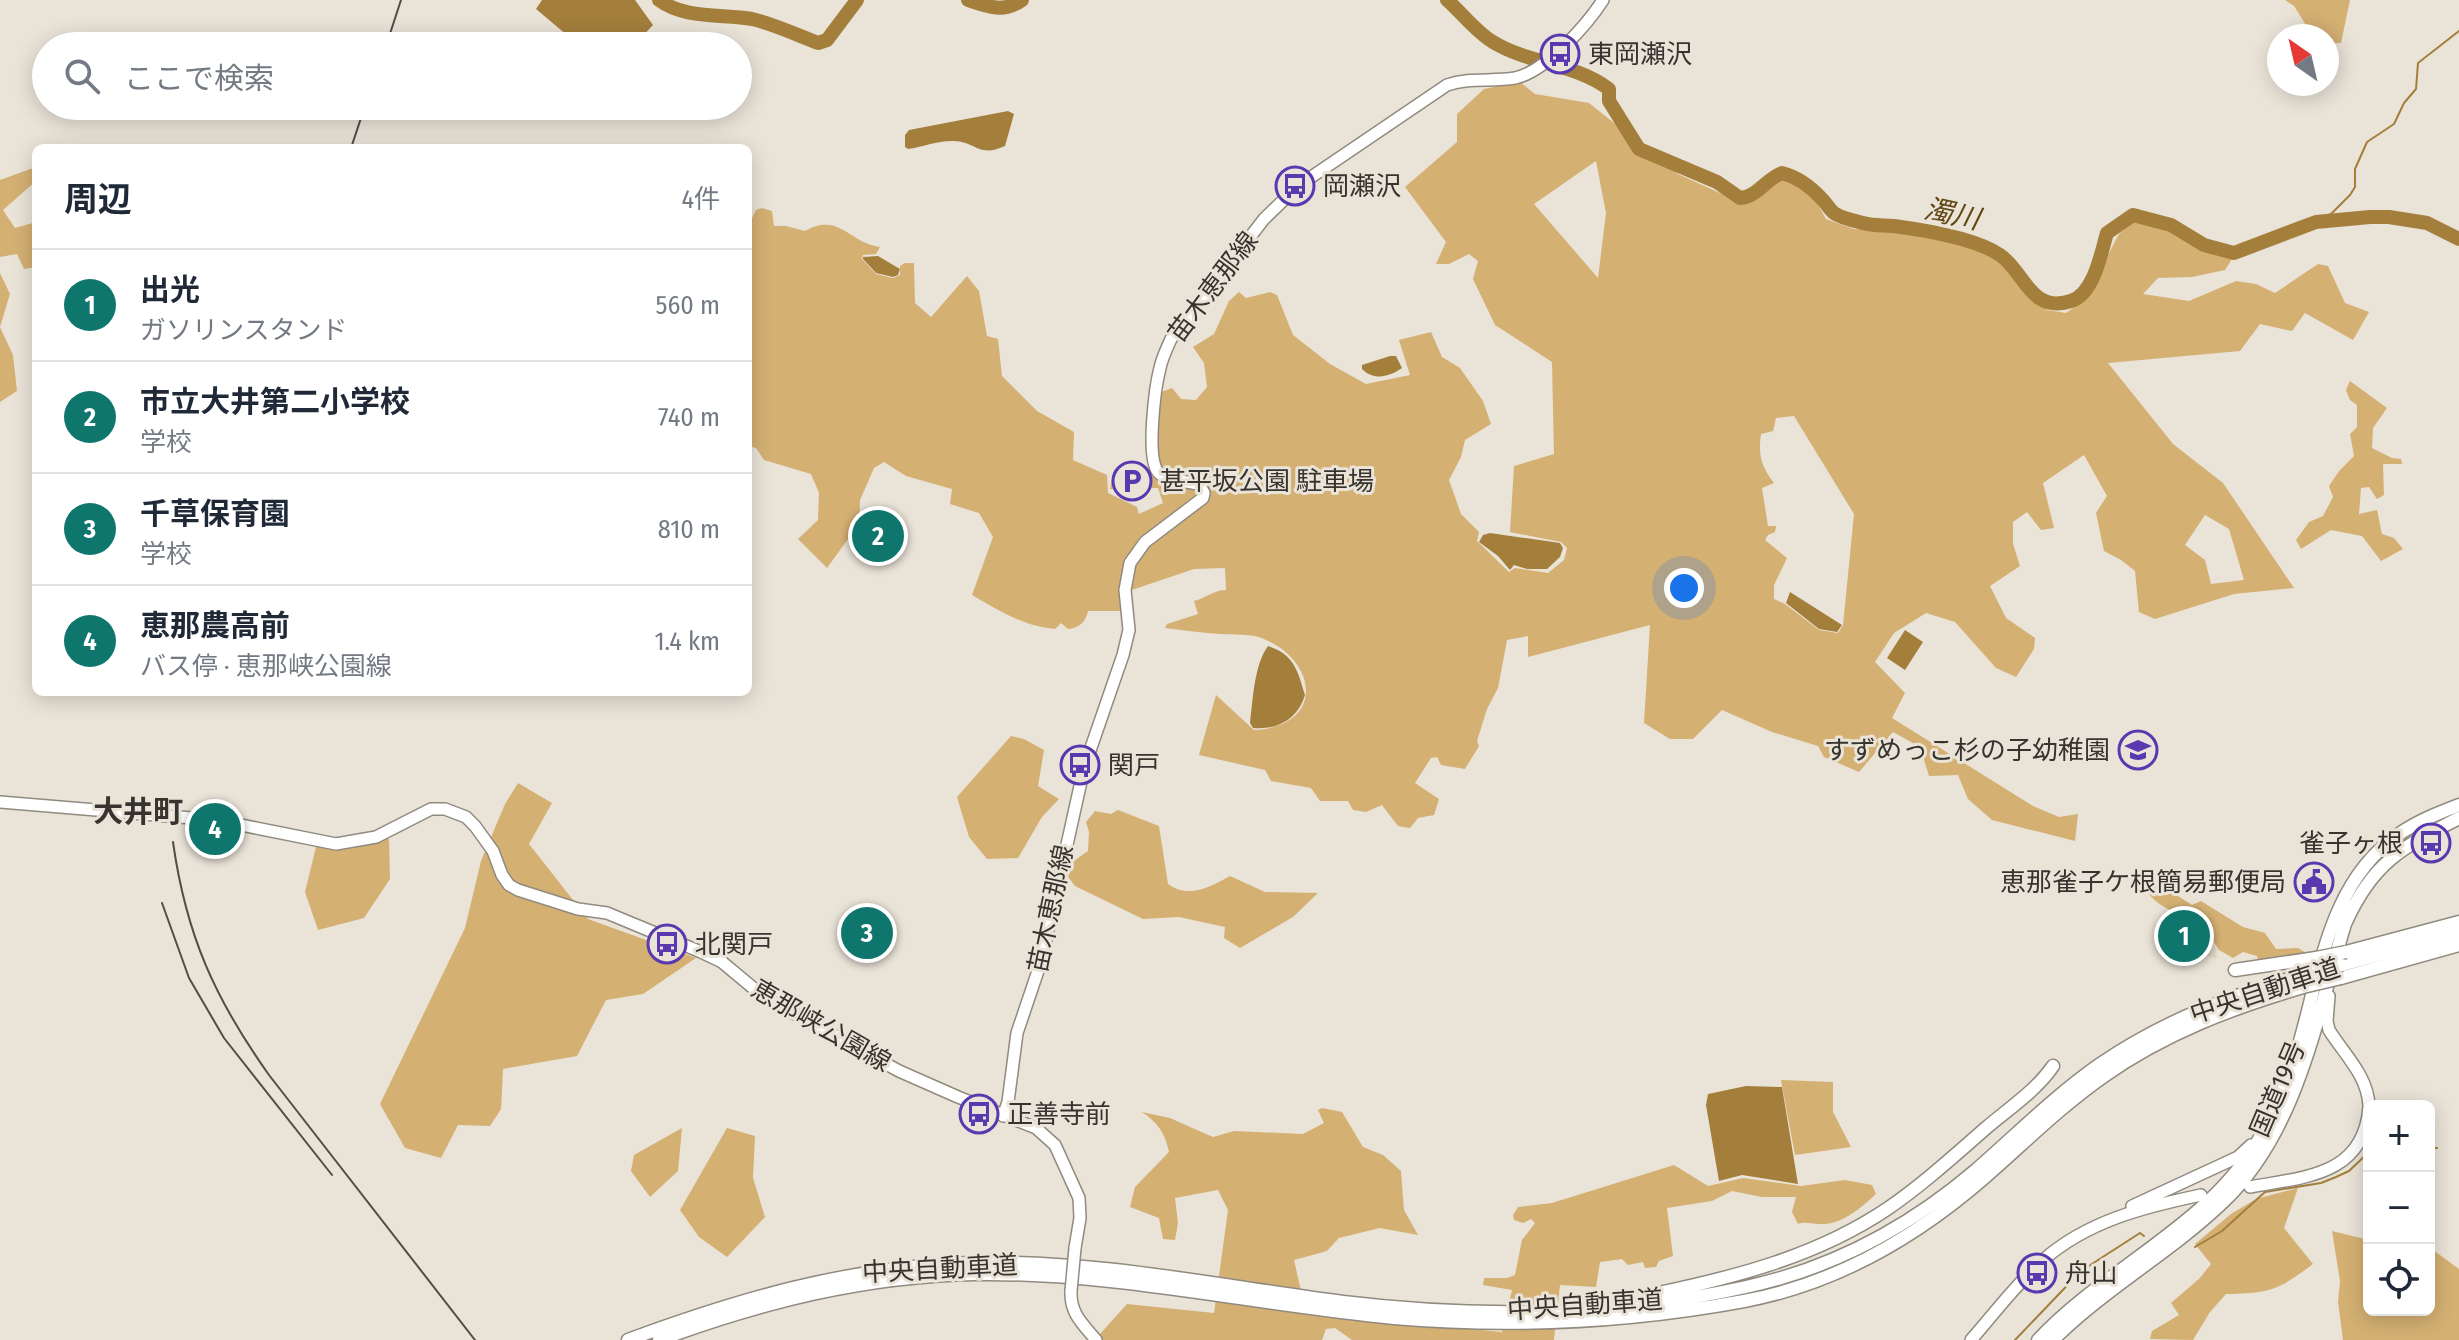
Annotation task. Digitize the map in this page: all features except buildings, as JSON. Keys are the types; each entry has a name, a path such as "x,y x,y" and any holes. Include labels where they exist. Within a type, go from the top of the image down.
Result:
{"highway":[{"name":"国道19号","path":"2038,1340 2075,1305 2204,1206 2251,1152 2264,1131 2297,1051 2332,925 2351,883 2399,834 2459,805"},
{"name":"国道19号","path":"2053,1340 2084,1311 2226,1199 2260,1159 2284,1112 2338,973 2345,924 2356,899 2371,877 2391,857 2459,818"},
{"path":"2235,970 2346,952 2459,922"},
{"name":"中央自動車道","path":"659,1340 742,1311 820,1291 864,1283 974,1274 1088,1279 1341,1312 1472,1322 1584,1321 1667,1313 1748,1300 1845,1270 1900,1240 1955,1202 2078,1095 2154,1044 2223,1012 2459,933"},
{"name":"中央自動車道","path":"628,1340 726,1305 818,1280 918,1266 973,1263 1088,1267 1397,1307 1517,1311 1593,1308 1748,1287 1840,1259 1894,1231 1974,1171 2071,1087 2149,1034 2214,1004 2313,972 2338,973 2459,945"},
{"path":"1593,1308 1755,1270 1795,1257 1857,1228 1888,1209 1953,1157 2026,1094 2053,1066"}],"main road":[{"name":"苗木恵那線","path":"1003,1116 1008,1102 1017,1033 1041,962 1084,768 1129,630 1125,590 1130,563 1145,542 1203,498 1199,484 1164,476 1155,466 1156,393 1162,361 1171,339 1264,219 1316,172 1371,139 1447,85 1517,77 1536,69 1590,18 1603,0"},
{"name":"恵那峡公園線","path":"0,802 216,820 336,844 376,837 431,809 454,811 475,826 493,851 502,875 509,885 518,890 578,909 607,913 701,952 722,962 754,990 899,1071 1036,1128 1046,1135 1061,1155 1081,1208 1071,1301 1075,1315 1096,1340"},
{"path":"2338,973 2327,1021 2329,1030 2366,1086 2368,1100"},
{"path":"2303,1064 2319,1040 2328,1039 2346,1055"},
{"path":"2119,1216 2126,1209 2243,1154 2284,1085"},
{"path":"2250,1187 2306,1177 2339,1164 2360,1143 2363,1131"},
{"path":"1971,1340 2043,1259 2083,1232 2119,1216 2201,1195"}],"shaded area":[{"path":"542,0 635,0 653,25 646,32 563,32 536,9"},
{"path":"2285,0 2350,0 2341,43 2339,24 2305,24 2294,6"},
{"path":"1520,82 1535,94 1589,103 1678,174 1742,203 1783,176 1810,190 1826,219 1854,229 1893,229 1972,244 1997,255 2012,267 2021,286 2047,310 2066,313 2084,300 2119,234 2135,221 2174,233 2232,259 2225,270 2192,277 2158,278 2143,294 2189,301 2236,281 2256,284 2275,293 2318,264 2328,266 2345,303 2369,312 2353,340 2305,313 2292,331 2260,324 2240,351 2108,363 2173,444 2223,483 2294,588 2234,594 2155,619 2139,612 2135,571 2104,551 2096,513 2107,496 2084,455 2043,483 2054,528 2041,530 2027,512 2013,522 2013,544 2020,566 1990,586 2006,618 2035,638 2034,649 2016,677 1996,668 1955,622 1926,613 1894,633 1875,662 1905,693 1892,718 2033,806 2059,817 2078,814 2075,841 1992,820 1968,799 1958,775 1929,776 1920,747 1893,732 1859,772 1824,757 1818,746 1772,732 1722,710 1693,739 1670,739 1644,723 1650,625 1528,657 1528,636 1507,640 1498,688 1487,709 1477,741 1479,746 1465,769 1441,765 1437,757 1431,758 1415,783 1439,799 1434,815 1418,818 1410,828 1398,826 1382,805 1366,812 1353,810 1348,801 1320,801 1311,788 1271,781 1265,770 1199,755 1216,695 1254,730 1278,726 1294,717 1303,704 1306,690 1302,674 1293,659 1259,637 1165,628 1167,624 1198,614 1194,601 1226,590 1225,568 1194,569 1120,594 1121,611 1088,611 1079,626 1068,629 1061,623 1055,629 1032,625 972,595 993,537 979,513 950,504 952,489 906,476 884,462 874,468 860,500 859,524 827,568 798,539 818,520 819,493 811,474 764,460 752,447 752,218 756,210 762,208 772,211 774,226 805,231 817,226 835,226 880,247 876,254 863,255 862,259 876,274 893,278 900,275 900,266 914,263 915,303 931,317 967,276 979,291 987,336 998,339 1002,376 1037,411 1074,432 1073,460 1107,475 1108,493 1137,507 1139,514 1163,503 1158,488 1110,489 1113,474 1155,473 1161,392 1172,388 1181,399 1196,400 1207,387 1204,363 1193,347 1214,334 1229,301 1239,292 1246,298 1270,292 1277,295 1293,335 1330,364 1366,384 1410,375 1399,340 1431,332 1442,357 1460,368 1483,401 1491,424 1465,440 1461,457 1449,480 1461,514 1479,532 1477,541 1509,572 1515,568 1548,573 1564,560 1567,548 1561,542 1510,532 1514,466 1554,454 1552,362 1495,325 1473,279 1478,261 1469,254 1449,264 1436,264 1446,242 1405,187 1457,142 1457,114 1484,89","holes":["1596,161 1606,213 1598,278 1534,204","1794,416 1854,514 1843,625 1838,633 1819,630 1774,599 1774,585 1787,558 1765,540 1775,532 1776,526 1768,526 1762,488 1774,483 1763,466 1761,434 1773,431 1776,418","2205,515 2229,529 2244,580 2211,584 2205,560 2185,545"]},
{"path":"1008,111 1014,114 1005,146 983,150 954,141 905,147 905,135 909,130"},
{"path":"32,168 32,185 3,210 15,228 32,223 32,268 24,269 17,254 0,257 0,180"},
{"path":"878,256 900,269 898,275 893,277 876,273 863,259"},
{"path":"0,273 10,294 0,327"},
{"path":"0,327 13,355 17,391 0,402"},
{"path":"1396,356 1402,368 1392,374 1371,375 1362,369 1362,365"},
{"path":"2350,381 2387,408 2373,428 2372,448 2401,459 2402,464 2383,464 2384,495 2377,499 2369,487 2361,488 2359,514 2377,510 2382,534 2394,538 2403,549 2381,561 2362,536 2331,530 2301,549 2296,540 2309,522 2323,516 2333,497 2329,486 2354,456 2350,434 2357,427 2357,405 2350,400 2346,390"},
{"path":"1490,533 1560,543 1563,548 1560,557 1547,569 1527,569 1514,565 1510,570 1479,542 1483,535"},
{"path":"1790,592 1842,625 1837,632 1819,629 1786,603"},
{"path":"1905,630 1923,642 1905,670 1887,658"},
{"path":"1268,646 1289,659 1297,671 1305,695 1297,711 1286,721 1271,727 1253,728 1250,723 1255,683"},
{"path":"1011,736 1044,750 1038,786 1059,799 1042,817 1018,858 987,859 969,837 957,797"},
{"path":"518,783 552,803 529,844 588,919 696,958 643,994 606,1000 577,1056 503,1069 501,1109 490,1126 458,1125 441,1158 405,1148 380,1104 465,928 481,861 505,804"},
{"path":"1118,810 1159,826 1168,884 1176,888 1199,890 1230,876 1265,892 1318,893 1293,917 1240,948 1224,938 1225,927 1179,917 1143,919 1075,886 1068,877 1074,861 1088,851 1086,822 1095,811 1111,814"},
{"path":"389,839 390,879 364,918 318,930 305,892 317,843"},
{"path":"2134,874 2144,874 2192,905 2201,901 2243,927 2265,933 2276,949 2298,948 2308,954 2258,961 2257,956 2243,952 2233,958 2219,950 2199,919 2161,905"},
{"path":"2166,914 2195,922 2216,950 2217,959 2159,939"},
{"path":"1781,1080 1833,1082 1833,1112 1851,1147 1795,1155"},
{"path":"1746,1086 1782,1087 1798,1184 1742,1175 1719,1181 1706,1105 1708,1094"},
{"path":"1318,1110 1342,1112 1363,1147 1383,1155 1401,1171 1404,1210 1418,1235 1380,1228 1339,1238 1327,1251 1294,1260 1306,1313 1502,1332 1512,1290 1483,1285 1484,1278 1515,1275 1522,1240 1535,1223 1531,1219 1523,1223 1514,1220 1513,1215 1518,1207 1552,1203 1674,1165 1708,1186 1743,1178 1801,1186 1845,1180 1872,1185 1876,1194 1846,1217 1824,1224 1798,1224 1792,1212 1796,1197 1762,1197 1732,1191 1712,1201 1667,1208 1673,1256 1659,1261 1656,1267 1645,1268 1643,1262 1628,1265 1622,1259 1600,1262 1596,1287 1560,1285 1554,1340 1352,1340 1335,1328 1326,1329 1322,1340 1101,1340 1100,1334 1127,1304 1214,1313 1228,1210 1218,1190 1175,1198 1178,1223 1175,1240 1163,1239 1159,1218 1130,1207 1135,1187 1169,1152 1160,1129 1142,1112 1170,1118 1213,1137 1234,1131 1303,1134 1324,1123"},
{"path":"682,1128 678,1171 650,1197 631,1171 634,1155"},
{"path":"727,1128 755,1136 753,1178 765,1217 727,1257 699,1237 680,1210"},
{"path":"2298,1188 2284,1228 2313,1264 2272,1289 2226,1294 2210,1312 2193,1340 2150,1339 2152,1331 2179,1315 2171,1303 2211,1264 2195,1244 2231,1214 2256,1199"},
{"path":"2332,1231 2363,1239 2363,1316 2435,1316 2435,1251 2459,1269 2459,1340 2343,1340 2338,1302 2340,1281"}],"waterway":[{"name":"濁川","path":"659,0 692,13 760,21 818,43 827,40 857,0"},
{"name":"濁川","path":"968,0 1002,8 1022,0"},
{"name":"濁川","path":"1447,0 1493,42 1521,55 1581,74 1609,89 1609,101 1639,149 1717,182 1740,198 1751,195 1782,173 1804,183 1834,213 1844,218 1871,225 1934,232 1977,244 2009,262 2037,297 2046,302 2071,301 2079,297 2091,282 2107,233 2133,215 2171,225 2204,245 2234,253 2316,222 2370,217 2427,223 2459,239"},
{"path":"2316,222 2332,213 2350,195 2355,187 2355,169 2367,142 2394,124 2404,103 2416,89 2418,63 2459,31"},
{"path":"2195,1247 2222,1231 2265,1192 2321,1183 2349,1171 2363,1158"},
{"path":"2015,1340 2081,1271 2140,1233 2144,1236"}],"railway":[{"path":"391,32 401,0"},
{"path":"352,144 360,120"},
{"path":"173,842 195,937 233,1020 269,1075 475,1340"},
{"path":"162,903 189,978 224,1038 332,1175"}],"place":[{"name":"東岡瀬沢","path":"1560,54"},
{"name":"岡瀬沢","path":"1295,186"},
{"name":"甚平坂公園 駐車場","path":"1132,481"},
{"name":"市立大井第二小学校","path":"878,536"},
{"name":"すずめっこ杉の子幼稚園","path":"2138,750"},
{"name":"関戸","path":"1080,765"},
{"name":"恵那農高前","path":"215,829"},
{"name":"雀子ヶ根","path":"2431,843"},
{"name":"恵那雀子ケ根簡易郵便局","path":"2314,882"},
{"name":"千草保育園","path":"867,933"},
{"name":"出光","path":"2184,936"},
{"name":"北関戸","path":"667,944"},
{"name":"正善寺前","path":"979,1114"},
{"name":"舟山","path":"2037,1273"}],"district":[{"name":"大井町","path":"138,812"}]}
